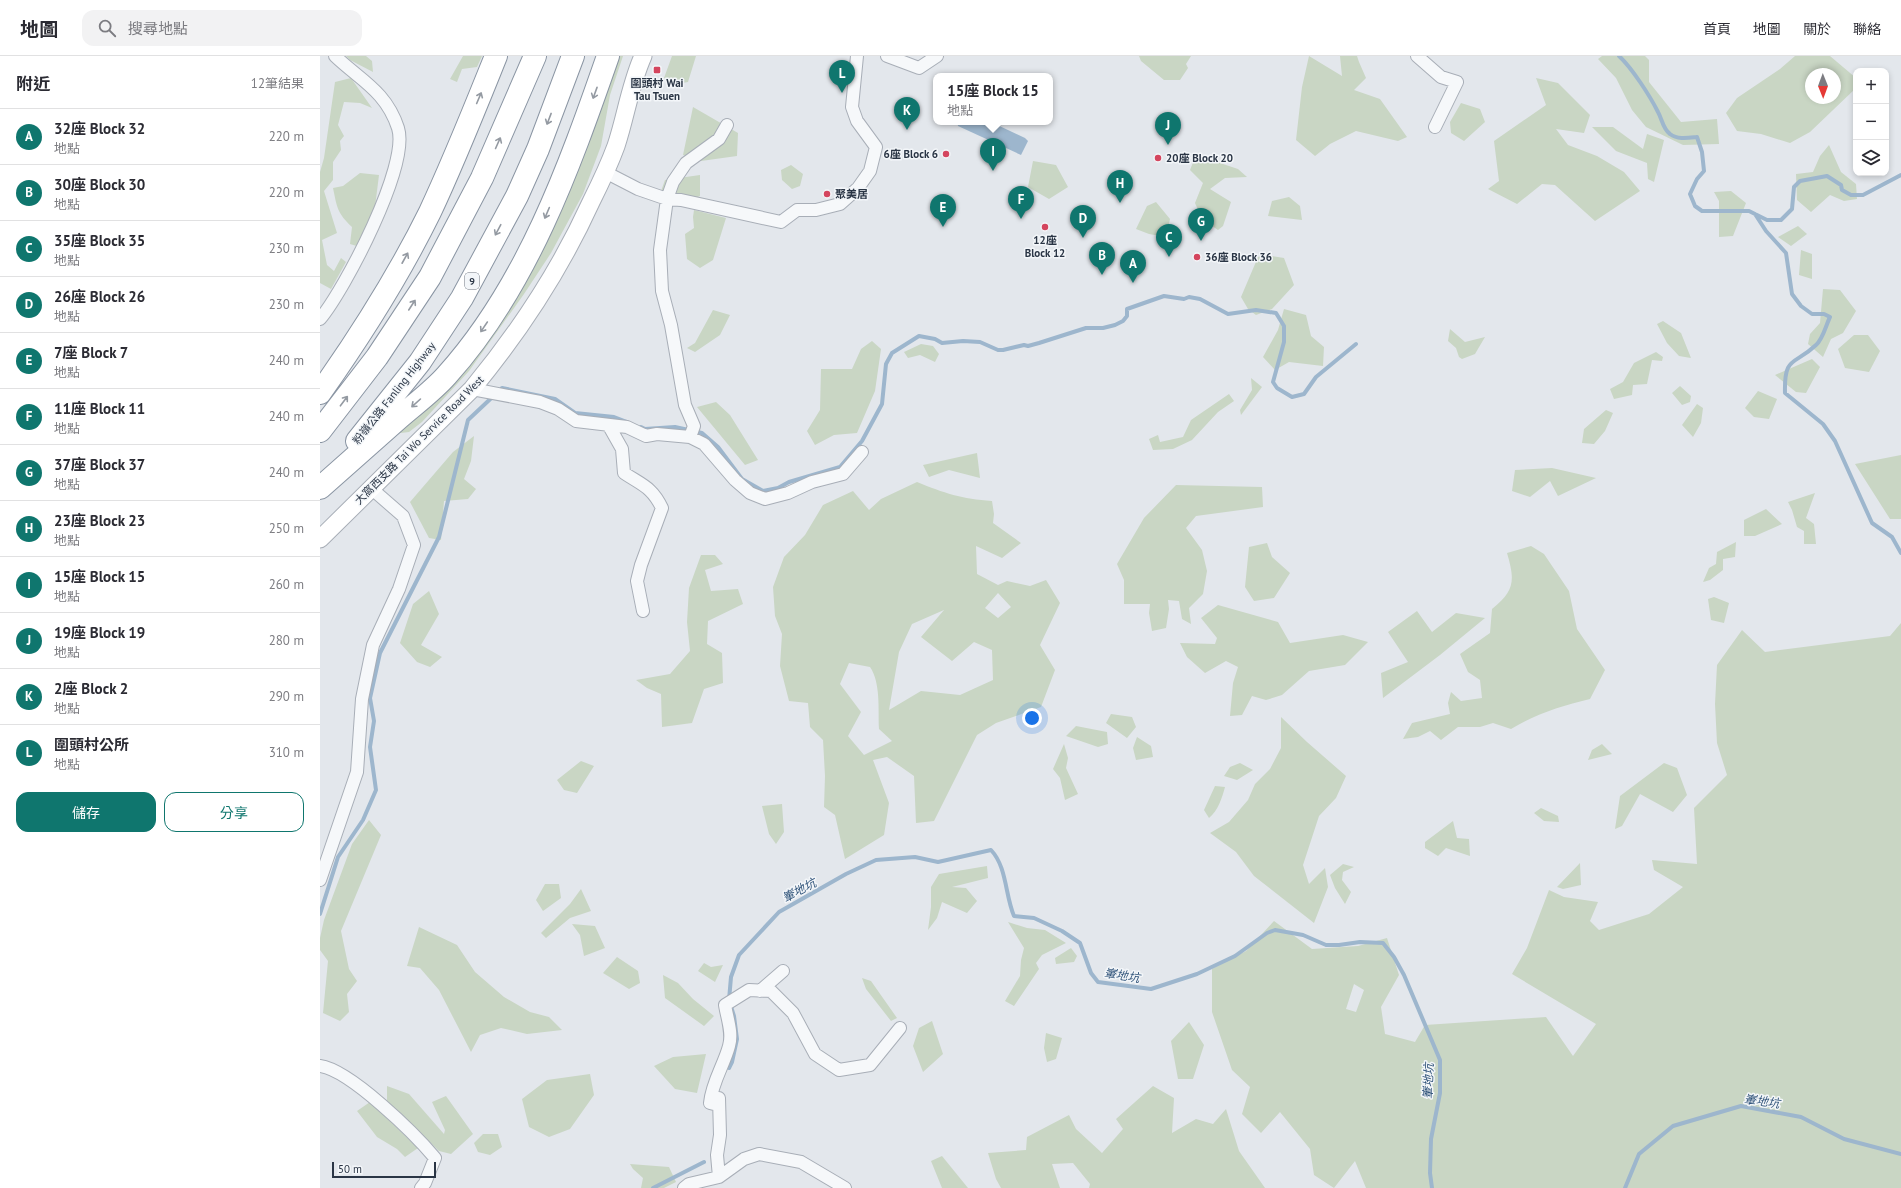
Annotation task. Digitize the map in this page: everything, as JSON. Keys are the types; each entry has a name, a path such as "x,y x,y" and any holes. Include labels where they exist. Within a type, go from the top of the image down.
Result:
{"highway":[{"path":"320,393 379,304 416,237 448,172 496,56"},
{"path":"320,431 377,357 430,277 482,178 535,56"},
{"name":"粉嶺公路 Fanling Highway","path":"320,488 420,362 462,298 517,196 538,149 573,56"},
{"path":"320,488 445,377 476,338 507,293 533,244 576,147 608,56"}],"main road":[{"name":"大窩西支路 Tai Wo Service Road West","path":"320,539 372,489 480,391 560,264 605,172 616,146 634,78 643,56"}],"street":[{"path":"320,319 338,292 381,206 395,168 400,140 393,116 376,91 335,56"},
{"path":"605,172 638,189 667,199 681,200 781,222 797,210 816,210 840,204 858,188 870,171 876,147 857,121 852,107 857,56"},
{"path":"887,56 919,68 937,56"},
{"path":"1417,56 1441,77 1457,82 1435,127"},
{"path":"727,125 719,139 686,163 673,182 667,199 660,250 662,291 670,324 685,405 692,432 735,480 750,494 765,499 788,493 812,482 843,474 862,452"},
{"path":"480,391 540,402 558,410 576,421 627,427 646,436 692,432"},
{"path":"609,426 622,449 624,473 647,487 656,495 662,508 641,565 637,581 643,611"},
{"path":"320,880 357,772 362,699 373,645 399,588 414,545 403,516 372,489"},
{"path":"760,991 784,971"},
{"path":"718,1105 710,1103 711,1093 730,1045 730,1029 725,1005 749,990 771,991 793,1013 815,1054 840,1070 870,1065 900,1028"},
{"path":"320,1066 337,1072 372,1097 419,1139 435,1158 425,1183 421,1188"},
{"path":"719,1177 717,1155 720,1135 718,1105 720,1086 724,1074"},
{"path":"684,1188 688,1184 719,1177 744,1159 759,1154 801,1162 845,1188"}],"green space":[{"path":"346,56 366,56 372,61 373,72 350,60"},
{"path":"463,56 482,56 477,67 462,69 457,82 450,79"},
{"path":"615,56 623,56 610,95 601,146 583,194 551,253 524,294 469,371 422,422 409,432 393,434 516,290"},
{"path":"672,56 696,56 688,82 677,84 664,78"},
{"path":"1139,56 1191,56 1186,64 1188,68 1180,80 1164,80 1141,61"},
{"path":"1309,56 1342,76 1340,56 1357,56 1366,78 1354,90 1380,99 1407,137 1398,141 1356,131 1330,144 1315,156 1296,140 1302,87"},
{"path":"1602,56 1645,56 1649,60 1649,82 1681,122 1717,119 1719,144 1683,145 1646,127 1632,110 1616,78 1598,59"},
{"path":"1795,56 1830,56 1853,75 1853,91 1841,102 1841,68 1805,68 1805,104 1839,104 1810,132 1790,143 1761,134 1737,131 1726,113 1737,98 1780,69"},
{"path":"351,78 372,108 360,103 344,102 338,125 344,136 340,141 341,150 333,162 333,180 324,191 337,233 322,240 327,265 334,271 341,258 346,262 331,289 320,283 320,172 324,158 335,82"},
{"path":"1536,78 1558,83 1590,115 1584,133 1556,129 1568,145 1597,156 1624,172 1640,191 1595,221 1555,185 1542,184 1517,204 1488,189 1499,181 1494,141 1546,105"},
{"path":"1461,103 1480,109 1485,122 1464,141 1451,133 1450,122"},
{"path":"693,107 738,133 737,156 701,161 683,155"},
{"path":"1592,127 1613,127 1643,149 1647,134 1664,140 1654,182 1648,179 1647,163 1616,151"},
{"path":"1829,145 1841,172 1856,184 1857,199 1844,201 1830,195 1811,212 1797,200 1796,174 1813,172 1820,156"},
{"path":"1196,155 1238,169 1247,177 1225,178 1210,189 1231,202 1223,226 1218,230 1202,219 1195,203 1203,183 1190,170"},
{"path":"1033,161 1056,165 1068,187 1049,199 1028,187"},
{"path":"791,165 803,174 800,186 792,189 782,180 781,170"},
{"path":"360,173 379,175 375,207 360,247 350,244 352,227 340,214 333,188 343,186"},
{"path":"700,175 700,196 680,205 660,194 665,180"},
{"path":"1731,191 1746,203 1733,236 1719,237 1719,201 1714,192"},
{"path":"1289,197 1300,206 1302,220 1268,216 1272,201"},
{"path":"1156,202 1170,219 1166,237 1149,234 1136,229 1147,206"},
{"path":"694,210 726,218 713,260 700,268 687,259 685,234 694,228"},
{"path":"1798,226 1807,234 1791,246 1778,237"},
{"path":"1801,250 1812,254 1812,279 1799,275"},
{"path":"1265,255 1284,258 1294,285 1272,309 1256,315 1248,309 1241,297 1258,257"},
{"path":"1823,289 1840,290 1856,311 1843,333 1831,339 1823,357 1808,344 1810,334 1820,323"},
{"path":"1284,309 1306,315 1311,336 1324,347 1323,366 1289,362 1275,370 1263,357 1278,330"},
{"path":"713,310 730,315 720,335 695,352 687,348 695,343"},
{"path":"1663,321 1681,333 1691,358 1679,356 1667,343 1657,324"},
{"path":"1450,329 1465,342 1485,337 1475,354 1462,359 1459,357 1456,348 1448,341"},
{"path":"1854,335 1868,335 1880,351 1869,372 1845,368 1838,349"},
{"path":"872,341 881,349 875,391 857,433 834,435 815,445 807,431 820,410 821,369 852,369 861,349"},
{"path":"921,344 933,346 939,354 935,362 920,355 908,358 904,352"},
{"path":"1656,352 1663,357 1662,361 1652,360 1647,384 1633,385 1632,395 1614,399 1610,389 1623,382 1634,363"},
{"path":"1812,359 1820,367 1806,393 1796,392 1775,375"},
{"path":"1251,378 1262,387 1241,415 1240,410 1252,390"},
{"path":"1680,386 1691,396 1690,402 1682,405 1672,393"},
{"path":"1758,391 1777,399 1769,419 1754,417 1745,408"},
{"path":"1229,394 1234,401 1218,412 1192,440 1173,449 1153,450 1149,439 1158,435 1160,442 1183,437 1191,420"},
{"path":"716,402 730,415 758,460 745,465 697,407"},
{"path":"1697,404 1703,408 1701,423 1693,437 1682,425"},
{"path":"1606,410 1613,413 1605,431 1594,444 1582,443 1584,429"},
{"path":"474,436 471,461 464,479 476,489 468,499 444,501 441,540 429,538 410,502 453,452"},
{"path":"977,453 980,478 949,470 929,477 923,465"},
{"path":"1901,455 1901,519 1890,519 1855,464"},
{"path":"1552,468 1596,478 1558,496 1550,481 1530,497 1512,491 1515,470"},
{"path":"917,482 953,495 971,499 992,501 994,514 993,523 1021,543 1002,558 976,546 977,574 998,585 1007,581 1030,586 1046,580 1060,603 1040,645 1055,670 1041,707 996,723 977,735 934,821 916,823 914,776 887,757 873,760 889,803 884,835 845,859 835,815 824,807 825,776 823,740 810,727 808,703 789,701 780,666 782,634 775,616 773,587 784,557 805,535 823,505 853,491 869,510 881,499","holes":["998,593 1011,607 998,618 985,608","944,610 921,637 952,661 974,642 992,650 993,680 960,695 921,691 889,710 899,652 912,624","849,663 870,667 874,673 876,681 879,705 879,729 892,741 864,755 848,736 861,712 840,684"]},
{"path":"1176,485 1262,487 1263,507 1196,516 1186,528 1202,550 1207,571 1203,594 1189,608 1191,624 1182,619 1179,601 1168,600 1169,609 1166,628 1152,631 1149,613 1150,604 1124,604 1124,580 1117,564 1144,518"},
{"path":"1815,493 1806,518 1814,524 1816,544 1804,544 1804,531 1797,527 1788,502"},
{"path":"1766,509 1782,524 1755,536 1744,536 1744,520"},
{"path":"1736,542 1735,557 1723,559 1723,570 1710,580 1703,582 1709,568 1716,564 1717,552"},
{"path":"1267,543 1272,557 1290,573 1274,598 1254,601 1245,587 1249,547"},
{"path":"1531,546 1544,554 1569,591 1577,629 1605,670 1590,699 1549,711 1511,729 1493,723 1480,727 1458,727 1441,740 1430,731 1418,737 1403,739 1412,723 1450,714 1448,703 1451,692 1461,701 1482,698 1480,680 1468,672 1460,654 1490,633 1492,609 1500,603 1509,590 1511,584 1512,578 1510,562 1507,553"},
{"path":"701,555 715,555 723,564 705,570 711,591 738,589 743,604 708,621 707,644 722,653 723,683 704,689 692,723 662,727 661,694 647,688 636,680 670,674 690,651 687,622 689,588"},
{"path":"429,591 439,614 421,645 442,657 430,667 417,662 400,643 413,604"},
{"path":"1714,597 1729,603 1724,623 1711,620 1708,599"},
{"path":"1218,605 1278,622 1290,643 1343,635 1368,642 1345,665 1309,671 1282,695 1266,700 1252,696 1242,715 1230,716 1233,683 1238,667 1226,661 1205,673 1187,657 1180,643 1215,644 1217,638 1201,618"},
{"path":"1417,611 1432,632 1456,613 1485,618 1440,655 1383,698 1381,673 1408,662 1388,632"},
{"path":"1901,623 1901,1188 1366,1188 1355,1161 1334,1188 1314,1175 1310,1149 1280,1112 1261,1133 1242,1114 1250,1087 1232,1070 1212,1012 1212,969 1246,951 1274,921 1312,949 1358,946 1387,938 1399,975 1381,1007 1385,1034 1415,1042 1425,1025 1546,1017 1573,1056 1596,1024 1512,974 1527,948 1549,890 1564,897 1598,902 1590,921 1599,930 1649,914 1683,887 1654,870 1652,860 1697,864 1694,808 1727,775 1717,743 1715,704 1717,665 1742,630 1765,652 1890,636","holes":["1354,984 1364,990 1356,1012 1346,1009"]},
{"path":"1111,714 1132,717 1136,727 1127,738 1106,723"},
{"path":"1281,717 1346,776 1336,798 1319,816 1303,865 1309,884 1325,868 1328,887 1314,923 1254,876 1236,852 1210,833 1229,822 1248,800 1255,784 1270,769 1281,748"},
{"path":"1076,726 1107,732 1108,744 1098,747 1066,736"},
{"path":"1137,737 1151,746 1153,757 1136,760 1133,748"},
{"path":"1064,744 1068,758 1066,768 1078,794 1065,800 1060,778 1053,769"},
{"path":"1602,744 1612,754 1588,760 1592,750"},
{"path":"581,761 594,766 577,793 564,790 557,780"},
{"path":"1240,763 1253,770 1237,780 1224,776 1230,767"},
{"path":"1664,763 1677,768 1687,795 1673,812 1640,794 1622,826 1615,829 1620,796"},
{"path":"1215,786 1225,787 1217,808 1209,818 1204,810"},
{"path":"782,804 784,832 776,844 769,834 762,806"},
{"path":"1541,808 1558,816 1559,822 1544,821 1534,813"},
{"path":"369,820 381,835 341,931 349,969 357,981 347,994 349,1012 340,1021 323,1013 328,961 320,950 320,938 324,920 352,844"},
{"path":"1453,821 1457,838 1469,839 1470,856 1446,848 1438,856 1425,848 1425,842"},
{"path":"1580,863 1581,885 1563,889 1557,887"},
{"path":"1343,864 1354,867 1343,872 1342,880 1351,892 1345,904 1335,888 1330,875"},
{"path":"987,866 988,878 952,887 966,888 977,901 967,913 942,902 937,918 928,930 931,907 931,887 939,874"},
{"path":"545,884 559,884 561,898 543,911 536,900"},
{"path":"581,889 591,911 570,918 546,938 541,933 570,904"},
{"path":"1008,922 1027,928 1045,930 1066,943 1042,955 1036,963 1039,969 1014,1006 1005,1001 1020,976 1021,960 1024,948"},
{"path":"572,924 595,926 605,948 584,956 580,935"},
{"path":"419,927 457,945 475,972 504,997 530,1012 549,1017 562,1030 527,1034 501,1028 480,1035 471,1052 439,990 420,968 407,966"},
{"path":"1071,948 1077,956 1074,962 1056,964 1055,958"},
{"path":"617,957 638,971 640,983 629,989 603,973"},
{"path":"704,963 711,967 723,965 715,982 698,971"},
{"path":"663,975 678,983 693,999 714,1016 704,1026 665,998"},
{"path":"862,978 871,981 897,1018 891,1021 866,989"},
{"path":"932,1021 943,1054 923,1072 913,1046 919,1028"},
{"path":"1189,1022 1204,1045 1193,1079 1178,1079 1171,1041"},
{"path":"1046,1033 1062,1038 1056,1059 1047,1062 1044,1048"},
{"path":"706,1054 697,1093 675,1089 654,1066 673,1057"},
{"path":"590,1074 594,1095 570,1129 549,1137 529,1127 522,1099 547,1080"},
{"path":"387,1086 409,1094 444,1134 445,1130 432,1102 446,1096 473,1134 451,1154 439,1151 387,1101"},
{"path":"1153,1086 1174,1098 1172,1133 1196,1119 1213,1124 1226,1109 1239,1151 1265,1188 1089,1188 1090,1184 1073,1163 1052,1164 1060,1188 1001,1188 996,1179 988,1153 1026,1150 1027,1137 1069,1115 1076,1129 1102,1153 1123,1129 1116,1119"},
{"path":"370,1102 418,1148 405,1157 397,1149 377,1137 357,1111"},
{"path":"483,1134 498,1134 502,1147 490,1155 478,1152 474,1143"},
{"path":"942,1156 968,1188 942,1188 931,1161"},
{"path":"630,1164 669,1167 676,1182 664,1188 641,1188 643,1178 633,1169"}],"water":[{"path":"997,125 1025,138 1028,141 1021,155 958,126"}],"waterway":[{"path":"1619,56 1646,90 1655,105 1664,127 1668,132 1673,136 1680,138 1697,137 1702,152 1704,171 1697,179 1690,194 1695,206 1702,211 1749,211 1767,220 1781,220 1792,209 1794,187 1800,181 1827,176 1841,185 1842,190 1851,195 1863,195 1901,175"},
{"path":"1755,214 1766,231 1786,253 1792,294 1801,306 1812,314 1824,314 1830,317 1818,342 1808,352 1792,363 1786,372 1785,393 1823,424 1835,441 1872,523 1892,537 1901,553"},
{"path":"641,427 645,429 675,427 702,433 718,447 742,479 763,491 778,488 789,482 840,467 862,441 882,404 886,364 892,353 919,336 935,339 942,343 963,341 980,342 998,350 1003,350 1024,345 1028,346 1086,328 1103,328 1115,325 1123,321 1127,316 1127,309 1164,296 1184,299 1189,297 1200,299 1228,314 1256,310 1276,313 1284,326 1284,342 1273,382 1277,388 1292,397 1304,394 1316,377 1356,344"},
{"path":"320,914 338,857 363,820 376,790 370,747 374,721 370,698 380,653 439,537 468,420 502,388 555,399 575,413 614,417 627,422"},
{"name":"輋地坑","path":"729,1068 732,1062 737,1039 734,1016 729,1000 731,977 739,955 779,912 846,874 876,860 915,857 938,862 991,850 1003,873 1014,916 1034,918 1062,931 1080,943 1091,973 1098,982 1151,989 1197,974 1235,956 1267,933 1275,930 1303,935 1326,945 1360,942 1383,943 1394,957 1404,975 1440,1060 1440,1093 1431,1139 1430,1173 1432,1188"},
{"name":"輋地坑","path":"1625,1188 1639,1154 1673,1126 1741,1106 1801,1117 1844,1139 1901,1154"},
{"path":"653,1188 704,1162"}],"place":[{"name":"圍頭村 Wai Tau Tsuen","path":"657,70"},
{"name":"圍頭村公所","path":"842,93"},
{"name":"2座 Block 2","path":"907,130"},
{"name":"19座 Block 19","path":"1168,145"},
{"name":"6座 Block 6","path":"946,154"},
{"name":"20座 Block 20","path":"1158,158"},
{"name":"15座 Block 15","path":"993,171"},
{"name":"聚美居","path":"827,194"},
{"name":"23座 Block 23","path":"1120,203"},
{"name":"11座 Block 11","path":"1021,219"},
{"name":"7座 Block 7","path":"943,227"},
{"name":"12座 Block 12","path":"1045,227"},
{"name":"26座 Block 26","path":"1083,238"},
{"name":"37座 Block 37","path":"1201,241"},
{"name":"35座 Block 35","path":"1169,257"},
{"name":"36座 Block 36","path":"1197,257"},
{"name":"30座 Block 30","path":"1102,275"},
{"name":"32座 Block 32","path":"1133,283"}]}
